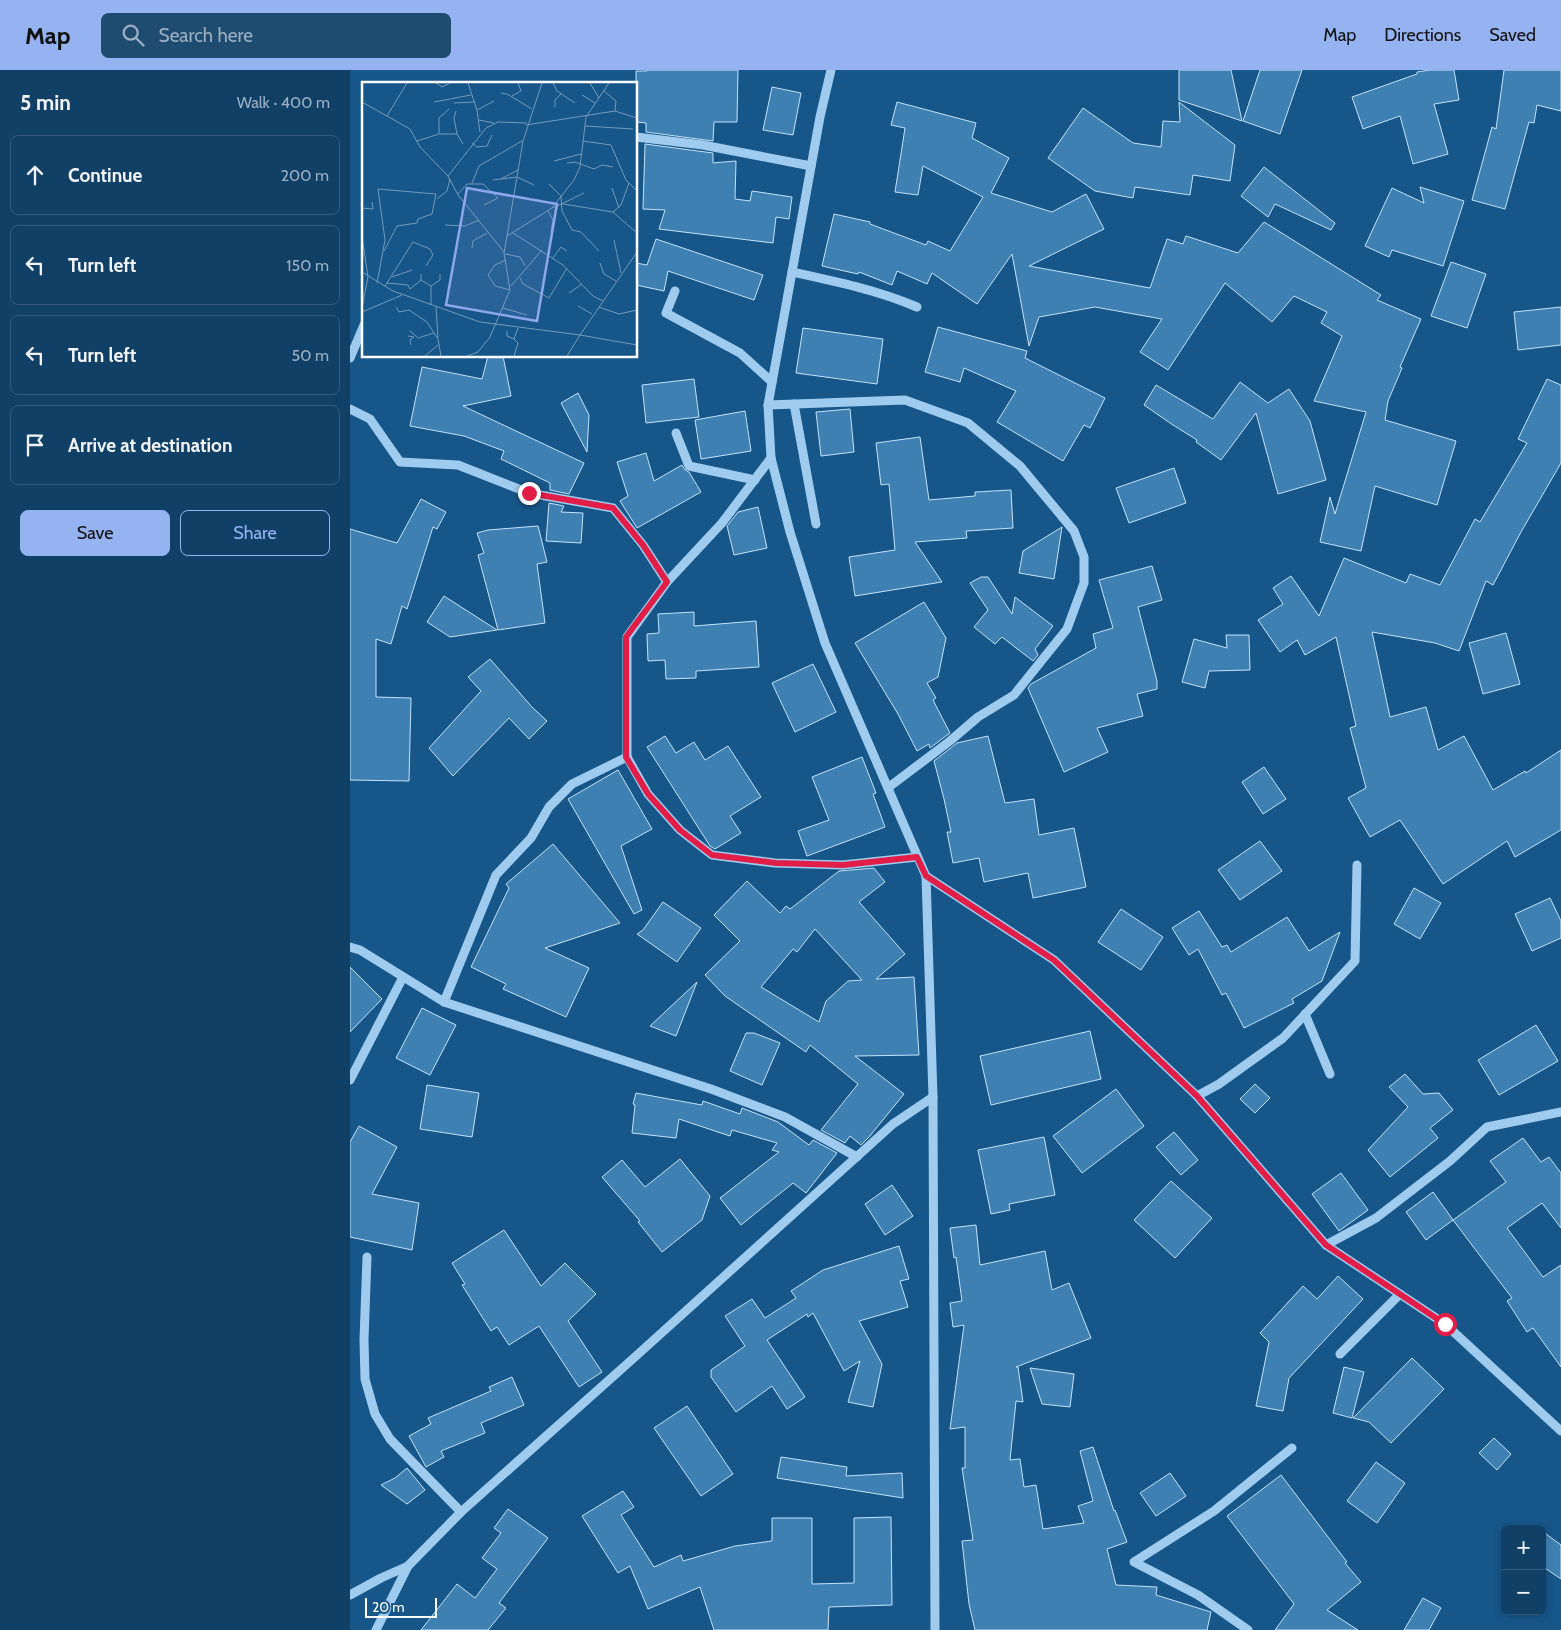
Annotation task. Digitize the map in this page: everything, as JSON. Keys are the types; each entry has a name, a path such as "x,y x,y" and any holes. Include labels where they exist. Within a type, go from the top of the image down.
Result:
{"street":[{"path":"831,70 768,405 771,458 790,532 825,643 926,876 933,1096 935,1630"},
{"path":"638,137 703,144 812,166"},
{"path":"792,272 896,298 916,307"},
{"path":"675,290 666,313 740,353 772,382"},
{"path":"350,358 362,330"},
{"path":"768,405 905,400 968,423 1020,466 1074,531 1084,558 1084,583 1067,629 1014,695 978,717 950,741 888,787"},
{"path":"794,404 816,524"},
{"path":"350,409 370,419 400,462 458,465 529,493 613,508 643,545 667,582"},
{"path":"676,433 689,466 754,480"},
{"path":"771,458 722,523 667,582 626,637 626,757 654,801 680,830 712,855 776,863 843,865 917,857"},
{"path":"444,1002 496,875 531,838 549,807 572,784 626,757"},
{"path":"1197,1096 1219,1084 1284,1038 1355,961 1357,865"},
{"path":"926,876 1054,960 1197,1096 1326,1245 1445,1324 1561,1431"},
{"path":"350,946 360,950 444,1002 711,1089 785,1117 857,1157"},
{"path":"350,1080 404,977"},
{"path":"1305,1014 1330,1074"},
{"path":"376,1630 408,1566 461,1512 893,1124 933,1096"},
{"path":"1326,1245 1376,1218 1450,1161 1487,1127 1561,1112"},
{"path":"367,1257 364,1379 375,1414 390,1439 461,1512"},
{"path":"1340,1354 1400,1294"},
{"path":"1248,1630 1198,1595 1134,1562 1214,1511 1292,1448"},
{"path":"350,1595 408,1566"}],"building":[{"path":"738,70 737,122 714,122 713,141 646,132 646,123 638,122 638,82 636,82 636,71"},
{"path":"1179,70 1231,70 1242,121 1179,100"},
{"path":"1260,70 1302,70 1280,134 1243,121"},
{"path":"1454,70 1459,100 1434,104 1448,154 1413,164 1400,116 1363,129 1352,97 1417,74 1417,72"},
{"path":"1504,70 1561,70 1561,111 1537,105 1534,123 1529,122 1505,209 1472,200 1492,127 1496,129"},
{"path":"772,87 801,93 793,135 763,130"},
{"path":"897,102 976,123 972,138 1009,158 991,193 1052,212 1086,194 1104,229 1029,266 1150,288 1167,239 1183,244 1186,236 1238,253 1264,222 1381,295 1377,300 1421,319 1400,367 1402,368 1388,401 1385,420 1456,441 1437,505 1375,486 1361,551 1320,542 1330,497 1335,514 1366,412 1314,401 1342,336 1321,323 1327,312 1294,296 1272,322 1225,283 1168,370 1140,352 1162,319 1095,307 1039,317 1029,346 1012,254 977,304 932,273 927,284 897,271 892,285 859,272 858,274 822,266 834,214 870,222 870,224 926,245 928,241 950,251 983,197 923,166 918,195 895,192 905,128 891,125"},
{"path":"1179,102 1235,145 1230,181 1193,175 1190,195 1135,187 1133,198 1095,191 1048,158 1083,108 1133,143 1161,147 1163,121 1180,122"},
{"path":"645,144 713,153 713,163 736,161 735,199 750,201 752,191 792,197 789,219 776,217 773,243 659,229 665,210 643,209"},
{"path":"1264,167 1335,223 1331,230 1275,204 1268,217 1241,196"},
{"path":"1420,187 1464,201 1443,266 1392,250 1389,257 1365,246 1392,188 1424,203"},
{"path":"656,239 763,275 754,300 668,271 664,291 638,285 638,263 647,265"},
{"path":"1451,262 1486,274 1467,328 1431,316"},
{"path":"1561,307 1561,345 1518,350 1514,312"},
{"path":"938,327 1027,351 1025,358 1105,398 1090,428 1084,425 1063,461 997,422 1016,391 964,368 960,382 925,372"},
{"path":"803,328 883,339 877,384 796,373"},
{"path":"487,358 503,358 511,396 463,406 584,463 569,494 550,490 550,483 501,459 504,451 464,436 410,426 422,367 482,379"},
{"path":"694,379 699,417 646,423 642,385"},
{"path":"1547,379 1561,385 1561,463 1493,585 1486,581 1459,651 1435,643 1372,632 1390,717 1426,707 1438,750 1464,736 1493,790 1525,771 1526,773 1561,750 1561,830 1515,857 1507,841 1443,884 1400,820 1370,837 1348,798 1366,788 1350,728 1356,726 1336,637 1305,655 1297,640 1280,652 1258,620 1283,604 1273,588 1291,576 1319,616 1344,558 1406,583 1410,574 1440,585 1475,519 1480,522 1527,443 1518,439"},
{"path":"1240,382 1268,403 1289,389 1310,421 1326,480 1278,494 1256,413 1221,460 1196,442 1197,440 1144,405 1156,385 1213,419"},
{"path":"578,393 589,415 587,452 561,403"},
{"path":"850,409 854,452 821,456 816,412"},
{"path":"745,411 751,451 701,459 695,420"},
{"path":"920,437 929,500 975,496 975,492 1011,490 1013,528 966,531 967,538 915,542 942,582 855,596 849,557 895,550 889,484 881,485 876,443"},
{"path":"646,453 654,481 682,465 689,472 701,492 637,528 620,501 628,496 617,462"},
{"path":"1174,468 1186,503 1129,523 1116,488"},
{"path":"421,499 446,512 437,529 433,527 407,609 402,606 391,644 376,639 376,697 411,698 409,781 350,780 350,529 397,543"},
{"path":"549,503 564,506 561,512 583,513 581,543 546,541"},
{"path":"758,507 767,548 734,555 727,526 738,512"},
{"path":"538,526 547,562 537,564 545,623 498,630 478,555 484,553 477,533 488,530"},
{"path":"1062,527 1054,579 1019,573 1023,551"},
{"path":"1152,566 1162,600 1138,607 1157,681 1157,689 1137,694 1143,716 1097,728 1108,752 1064,772 1028,688 1031,684 1096,648 1093,634 1113,628 1099,580"},
{"path":"981,577 988,577 1012,614 1015,597 1053,626 1035,649 1038,655 1033,661 1002,637 995,644 974,627 988,610 970,583"},
{"path":"444,596 497,630 450,637 427,622"},
{"path":"924,602 946,638 938,677 927,683 936,698 933,700 950,733 930,748 929,744 917,751 898,714 855,643"},
{"path":"694,612 694,626 756,621 759,667 696,671 696,678 666,679 665,660 648,661 647,634 659,633 658,614"},
{"path":"1506,633 1520,684 1483,694 1469,643"},
{"path":"1226,635 1249,635 1250,670 1209,671 1205,688 1182,682 1194,639 1227,648"},
{"path":"490,659 532,707 547,721 529,739 509,718 453,776 429,748 481,691 468,677"},
{"path":"813,664 836,712 795,732 772,683"},
{"path":"665,736 676,753 694,742 705,760 728,746 761,797 730,816 741,833 715,849 710,846 647,747"},
{"path":"988,736 1005,803 1034,799 1039,835 1074,828 1086,887 1033,898 1028,873 984,882 979,858 953,863 947,832 951,832 934,761 957,743"},
{"path":"862,757 876,793 873,794 885,827 807,856 798,831 829,820 812,777"},
{"path":"1264,767 1286,799 1263,814 1242,782"},
{"path":"618,770 652,829 621,846 642,910 634,914 568,799"},
{"path":"1260,841 1282,871 1240,900 1218,870"},
{"path":"553,844 620,923 545,948 589,968 566,1017 503,989 506,984 471,967 509,888 506,884"},
{"path":"874,868 885,882 859,902 905,954 876,979 914,977 919,1055 855,1056 904,1094 861,1145 850,1136 845,1143 821,1130 858,1084 810,1045 806,1052 725,996 705,975 740,941 714,915 747,881 780,913 786,906 790,909 839,871","holes":["815,929 862,980 848,981 826,1001 819,1022 761,987 793,949 797,952"]},
{"path":"1414,888 1441,903 1420,939 1394,924"},
{"path":"1550,898 1561,921 1561,938 1532,951 1515,914"},
{"path":"663,902 701,928 677,962 637,934 643,930"},
{"path":"1121,909 1163,937 1141,970 1098,942"},
{"path":"1199,911 1222,947 1227,945 1231,952 1287,917 1309,951 1340,932 1322,981 1292,999 1294,1003 1244,1028 1226,993 1222,995 1198,949 1189,955 1172,928"},
{"path":"350,967 382,999 350,1032"},
{"path":"697,982 676,1036 650,1026"},
{"path":"422,1008 456,1025 430,1075 396,1058"},
{"path":"1536,1025 1558,1061 1499,1095 1478,1060"},
{"path":"1090,1031 1101,1079 991,1105 980,1056"},
{"path":"746,1033 754,1033 780,1043 762,1085 730,1071"},
{"path":"1405,1074 1423,1094 1439,1093 1453,1110 1430,1128 1438,1138 1390,1177 1368,1150 1408,1107 1389,1087"},
{"path":"1255,1084 1270,1098 1255,1113 1240,1099"},
{"path":"427,1085 479,1093 472,1137 420,1129"},
{"path":"1116,1089 1144,1126 1082,1173 1053,1136"},
{"path":"636,1093 702,1105 703,1101 740,1114 742,1108 778,1122 809,1145 813,1140 837,1153 806,1193 793,1183 741,1225 720,1198 779,1152 772,1150 777,1143 732,1130 730,1136 679,1119 676,1138 632,1133 635,1105 633,1104"},
{"path":"359,1126 397,1147 372,1194 419,1203 412,1250 350,1237 350,1142"},
{"path":"1174,1132 1198,1160 1181,1175 1156,1147"},
{"path":"1044,1137 1055,1195 1009,1204 1010,1210 991,1214 978,1150"},
{"path":"1523,1138 1541,1162 1549,1157 1561,1173 1561,1228 1542,1203 1507,1228 1543,1277 1561,1265 1561,1367 1533,1328 1527,1332 1507,1301 1512,1298 1453,1220 1506,1182 1490,1161"},
{"path":"680,1159 710,1196 702,1220 662,1252 638,1222 640,1221 602,1177 622,1160 645,1187"},
{"path":"1341,1173 1368,1210 1339,1231 1312,1194"},
{"path":"1171,1181 1212,1218 1175,1258 1134,1220"},
{"path":"892,1185 913,1216 885,1235 865,1204"},
{"path":"1433,1192 1453,1220 1426,1240 1406,1212"},
{"path":"976,1225 980,1265 1045,1251 1052,1290 1069,1283 1091,1338 1016,1367 1018,1367 1023,1402 1016,1401 1010,1460 1020,1459 1024,1487 1036,1485 1043,1529 1084,1523 1078,1506 1093,1501 1080,1451 1093,1447 1114,1511 1127,1542 1107,1549 1116,1585 1157,1587 1156,1595 1211,1612 1207,1630 975,1630 969,1604 962,1541 973,1540 962,1468 965,1468 965,1427 950,1429 964,1325 953,1327 950,1303 962,1301 950,1228"},
{"path":"504,1230 541,1286 565,1263 596,1294 568,1321 602,1372 579,1387 539,1326 509,1345 497,1327 491,1331 462,1285 465,1284 452,1263"},
{"path":"899,1246 909,1279 900,1281 908,1307 859,1321 882,1364 873,1407 848,1402 860,1361 844,1371 813,1313 808,1317 807,1314 767,1340 805,1397 787,1409 772,1386 736,1412 711,1377 711,1370 745,1346 725,1316 752,1299 765,1318 796,1298 791,1291 823,1270"},
{"path":"1338,1276 1363,1299 1289,1378 1283,1411 1256,1406 1269,1342 1260,1333 1303,1286 1317,1299"},
{"path":"1412,1358 1444,1389 1391,1443 1369,1422 1353,1418"},
{"path":"1344,1367 1364,1372 1352,1418 1333,1413"},
{"path":"1030,1368 1074,1374 1070,1407 1042,1404"},
{"path":"512,1377 524,1405 481,1423 485,1433 441,1451 444,1457 426,1467 409,1436 431,1424 428,1418 491,1391 489,1387"},
{"path":"687,1406 733,1474 701,1496 654,1428"},
{"path":"1494,1438 1511,1454 1497,1470 1479,1453"},
{"path":"781,1457 847,1467 846,1476 902,1473 903,1498 777,1478"},
{"path":"1376,1462 1405,1483 1377,1523 1347,1501"},
{"path":"407,1468 425,1490 407,1504 381,1485 395,1478"},
{"path":"1170,1473 1186,1496 1156,1516 1140,1493"},
{"path":"1281,1475 1361,1582 1327,1610 1358,1630 1275,1630 1294,1604 1227,1516"},
{"path":"623,1491 634,1507 621,1515 654,1567 681,1555 683,1561 735,1546 772,1541 772,1518 812,1518 812,1584 854,1583 854,1518 891,1517 892,1605 829,1607 828,1630 714,1630 700,1587 648,1609 630,1566 618,1573 582,1516"},
{"path":"508,1509 548,1538 499,1603 506,1608 488,1630 421,1630 457,1584 475,1598 497,1569 482,1558 501,1533 494,1528"},
{"path":"1546,1534 1561,1545 1561,1579 1546,1569"},
{"path":"1423,1598 1441,1608 1429,1630 1404,1630"}],"route":[{"path":"529,493 613,508 643,545 667,582 626,637 626,757 648,794 680,830 712,855 776,863 843,865 917,857 926,876 1054,960 1197,1096 1326,1245 1445,1324"}]}
